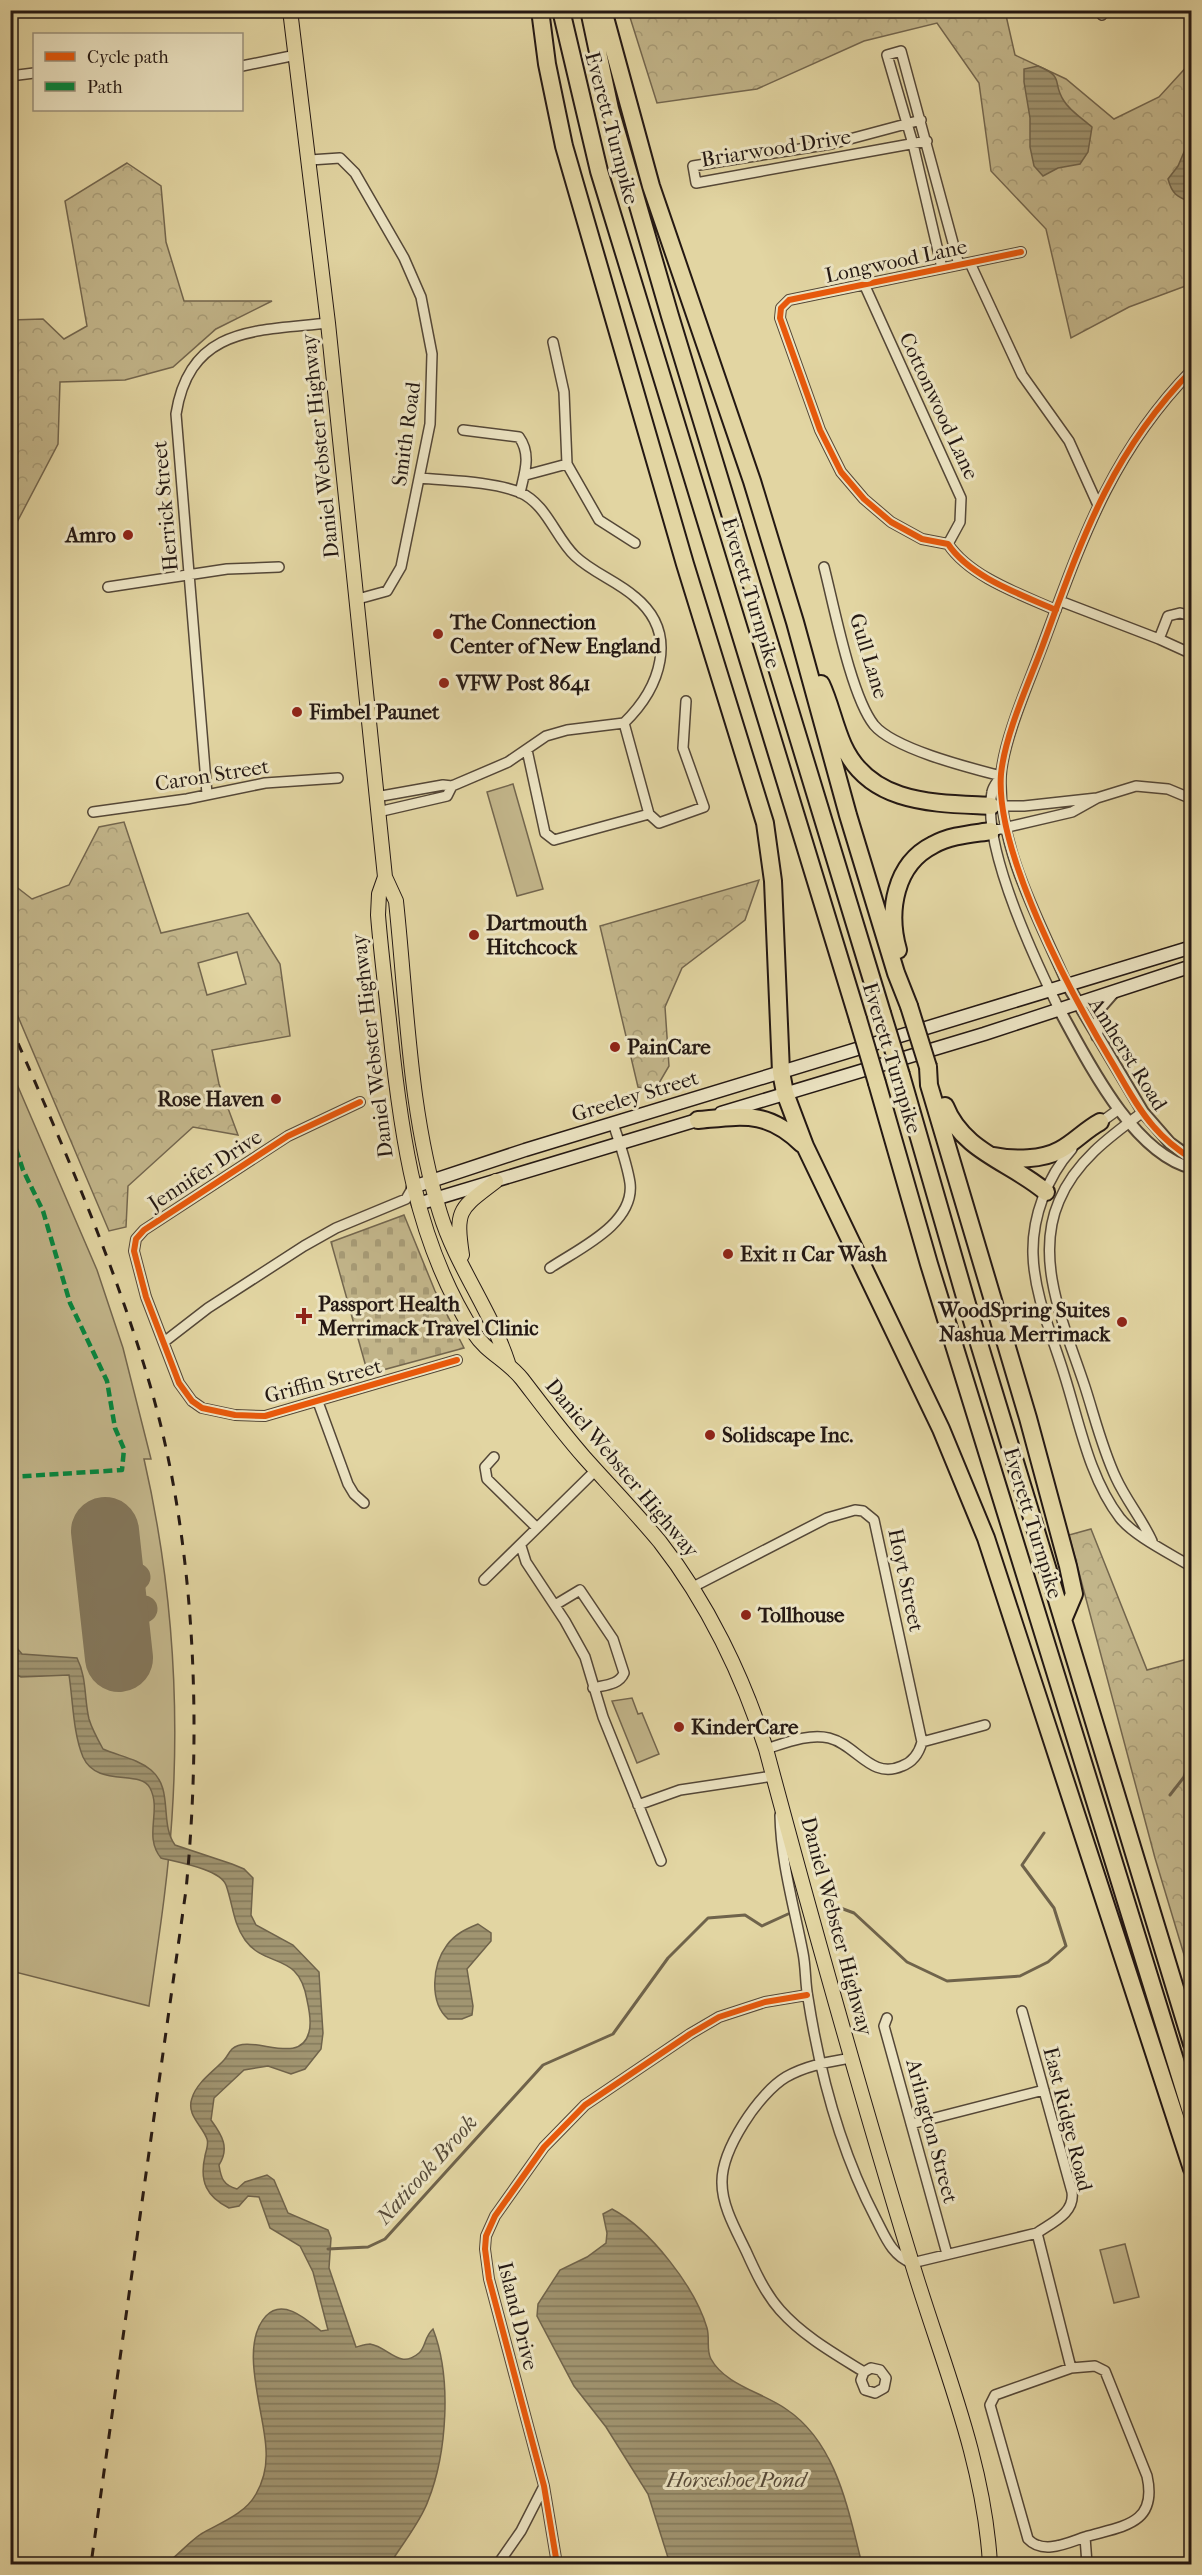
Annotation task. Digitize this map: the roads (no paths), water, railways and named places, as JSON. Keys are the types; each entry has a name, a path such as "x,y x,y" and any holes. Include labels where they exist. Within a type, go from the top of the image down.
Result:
{"highway":[{"path":"540,10 547,64 564,146 688,575 765,824 773,881 781,1072 785,1093 804,1146 941,1429 986,1538 1191,2169"},
{"name":"Everett Turnpike","path":"561,10 578,91 605,193 858,1019 929,1264 1191,2115"},
{"name":"Everett Turnpike","path":"589,10 610,110 663,294 901,1075 1191,2044"},
{"path":"603,10 651,186 752,481 848,815 896,973 928,1067 938,1084 951,1121 970,1143 1052,1197"},
{"path":"801,645 823,686 843,745 863,775 888,793 908,798 998,806"},
{"path":"909,1006 894,920 895,896 902,874 917,855 932,845 949,838 999,829"},
{"path":"928,1067 929,1085 1025,1406 1068,1566 1074,1594 1063,1620"},
{"path":"698,1120 747,1115 758,1117 779,1125 804,1146"},
{"path":"989,1155 1026,1158 1059,1151 1082,1132 1100,1122"}],"main road":[{"name":"Daniel Webster Highway","path":"290,10 328,323 385,877 396,901 417,1099 437,1200 453,1246 502,1344 508,1363"},
{"name":"Daniel Webster Highway","path":"385,877 378,904 381,953 399,1121 413,1187 412,1202 467,1321 487,1348 508,1363 660,1543 691,1588 735,1670 766,1749 912,2263 969,2440 979,2478 990,2565"},
{"name":"Greeley Street","path":"413,1187 614,1123 1051,992 1191,947"},
{"name":"Greeley Street","path":"412,1202 437,1200 886,1063 1191,966"},
{"path":"464,1268 458,1231 460,1214 470,1201 496,1181"}],"street":[{"path":"942,268 913,144 887,55 901,51 959,265"},
{"path":"243,66 296,55"},
{"path":"10,76 33,73"},
{"name":"Briarwood Drive","path":"921,120 831,144 693,166 696,183 927,141"},
{"name":"Smith Road","path":"310,160 340,158 348,164 393,238 421,297 432,354 433,390 430,424 420,478 396,577 387,591 358,599"},
{"name":"Longwood Lane","path":"948,544 922,539 891,522 864,499 841,472 820,430 783,330 781,308 789,300 1021,252"},
{"path":"970,262 1022,375 1069,441 1097,503"},
{"name":"Cottonwood Lane","path":"864,284 961,498 960,522 948,544"},
{"name":"Herrick Street","path":"207,794 176,414 179,390 190,370 205,352 224,339 246,332 328,323"},
{"path":"553,342 564,392 567,464 599,520 635,543"},
{"path":"1059,1009 998,860 998,806 992,789 1001,776 1010,737 1097,503 1136,436 1191,370"},
{"path":"463,430 519,437 525,445 526,475 520,493"},
{"path":"526,475 567,464"},
{"path":"376,798 443,785 452,786 483,775 527,750 546,736 567,730 624,723 643,702 654,680 660,657 661,634 652,612 635,596 573,555 542,511 520,493 505,488 420,478"},
{"path":"948,544 954,553 994,580 1058,605 1159,639 1191,654"},
{"path":"108,587 227,568 279,567"},
{"name":"Gull Lane","path":"824,567 858,693 874,725 894,740 1001,776"},
{"path":"1159,639 1168,616 1180,613 1191,616"},
{"path":"624,723 649,814 659,823 704,807 683,748 686,701"},
{"path":"527,750 545,832 554,840 649,814"},
{"name":"Caron Street","path":"93,812 266,783 338,778"},
{"path":"378,812 447,796 452,786"},
{"path":"999,829 1072,812 1097,798 1127,788 1146,786 1168,789 1191,799"},
{"path":"998,806 1097,798"},
{"path":"998,806 999,829 1019,870 1068,986"},
{"name":"Amherst Road","path":"1068,986 1143,1112 1170,1143 1191,1159"},
{"path":"1096,1036 1100,1008 1116,991"},
{"name":"Amherst Road","path":"1059,1009 1129,1122 1153,1149 1170,1161 1191,1168"},
{"name":"Jennifer Drive","path":"164,1342 135,1262 136,1239 144,1230 288,1136 309,1124 360,1102"},
{"path":"1119,1108 1100,1122 1064,1158 1052,1197 1049,1258 1058,1305 1106,1457 1127,1500 1152,1541"},
{"path":"1143,1112 1084,1161 1052,1197 1038,1216 1033,1254 1042,1303 1097,1476 1122,1521 1191,1567"},
{"path":"550,1268 604,1230 622,1212 627,1203 630,1183 614,1123"},
{"name":"Greeley Street","path":"164,1342 208,1308 304,1246 336,1228 412,1202"},
{"name":"Griffin Street","path":"164,1342 184,1392 208,1410 235,1415 266,1416 457,1360"},
{"path":"318,1402 348,1484 364,1503"},
{"path":"494,1457 484,1467 487,1479 537,1528"},
{"path":"484,1580 596,1470"},
{"name":"Hoyt Street","path":"691,1588 827,1518 855,1510 869,1514 877,1528 922,1742"},
{"path":"521,1546 526,1562 555,1605 585,1657 593,1688 661,1861"},
{"path":"555,1605 580,1590 613,1639 624,1673 615,1683 593,1688"},
{"path":"766,1749 809,1737 827,1738 851,1749 878,1769 886,1770 911,1762 922,1742 985,1725"},
{"path":"638,1805 680,1790 773,1776"},
{"path":"780,1798 780,1848 799,1932 807,1995 820,2064 836,2125 870,2208 891,2247 904,2260 912,2263"},
{"name":"Island Drive","path":"556,2565 544,2486 486,2262 486,2236 495,2216 544,2147 568,2120 604,2091 719,2017 741,2008 807,1995"},
{"name":"East Ridge Road","path":"912,2263 1037,2232 1063,2215 1073,2200 1022,2011"},
{"name":"Arlington Street","path":"887,2018 884,2026 947,2254"},
{"path":"852,2058 797,2071 769,2089 732,2144 723,2166 722,2183 726,2205 739,2237 754,2269 779,2309 796,2326 864,2372"},
{"path":"911,2124 1044,2090"},
{"path":"1037,2232 1071,2368"},
{"path":"1095,2366 1101,2368 1108,2376 1131,2443 1147,2476 1150,2493 1149,2506 1135,2521 1044,2548 1036,2546 1028,2539 990,2405 995,2395 1071,2368 1095,2366"},
{"path":"498,2565 521,2531 544,2486"},
{"path":"1085,2537 1087,2565"}],"water":[{"path":"1038,66 1055,77 1060,94 1067,105 1092,127 1088,152 1080,164 1058,168 1043,176 1034,166 1030,147 1030,118 1024,82 1024,69"},
{"path":"1191,105 1191,202 1176,194 1168,179 1178,166 1190,138"},
{"path":"11,1641 22,1654 77,1658 82,1673 89,1719 97,1738 103,1749 140,1763 158,1778 164,1796 170,1836 175,1845 244,1869 253,1878 251,1915 256,1925 293,1945 319,1972 323,2033 321,2049 305,2069 291,2074 268,2066 244,2070 214,2098 211,2120 223,2142 224,2153 219,2165 226,2183 237,2189 245,2182 267,2175 274,2180 288,2213 328,2230 331,2238 329,2268 356,2347 370,2344 400,2358 412,2358 421,2351 433,2329 439,2348 445,2392 443,2438 439,2461 425,2509 390,2564 166,2564 201,2534 245,2507 256,2494 261,2483 266,2450 253,2362 258,2329 266,2316 280,2309 287,2310 301,2316 321,2331 328,2330 313,2272 300,2246 270,2228 259,2197 248,2196 239,2206 229,2208 215,2199 206,2188 203,2165 208,2141 191,2110 194,2092 232,2049 250,2044 285,2049 296,2047 304,2042 310,2028 309,2011 303,1985 297,1974 281,1962 262,1955 245,1940 238,1927 226,1885 222,1879 207,1870 161,1858 153,1841 153,1797 145,1782 108,1775 89,1766 83,1757 77,1738 69,1675 21,1677 11,1672"},
{"path":"478,1924 491,1933 491,1941 467,1969 473,2006 472,2015 462,2019 448,2019 442,2012 435,1993 438,1963 447,1945 454,1938"},
{"name":"Horseshoe Pond","path":"612,2209 641,2230 682,2278 701,2312 708,2332 711,2359 717,2368 735,2382 786,2409 803,2423 817,2440 838,2479 862,2564 670,2564 648,2494 606,2427 574,2386 537,2316 538,2304 560,2270 587,2257 606,2243 607,2233 603,2214"}],"waterway":[{"name":"Naticook Brook","path":"1170,1795 1184,1777 1192,1751"},
{"name":"Naticook Brook","path":"827,1903 854,1913 907,1962 947,1981 1020,1976 1048,1962 1066,1946 1054,1908 1022,1865 1044,1833"},
{"name":"Naticook Brook","path":"328,2249 368,2247 385,2239 543,2065 613,2034 668,1958 708,1918 745,1915 762,1926 788,1914"}],"railway":[{"path":"10,1025 104,1248 150,1385 177,1508 186,1571 191,1636 194,1765 186,1890 91,2564"}],"place":[{"name":"Amro","path":"128,535"},
{"name":"The Connection Center of New England","path":"438,634"},
{"name":"VFW Post 8641","path":"444,683"},
{"name":"Fimbel Paunet","path":"297,712"},
{"name":"Dartmouth Hitchcock","path":"474,935"},
{"name":"PainCare","path":"615,1047"},
{"name":"Rose Haven","path":"276,1099"},
{"name":"Exit 11 Car Wash","path":"728,1254"},
{"name":"Passport Health Merrimack Travel Clinic","path":"304,1316"},
{"name":"WoodSpring Suites Nashua Merrimack","path":"1122,1322"},
{"name":"Solidscape Inc.","path":"710,1435"},
{"name":"Tollhouse","path":"746,1615"},
{"name":"KinderCare","path":"679,1727"}]}
